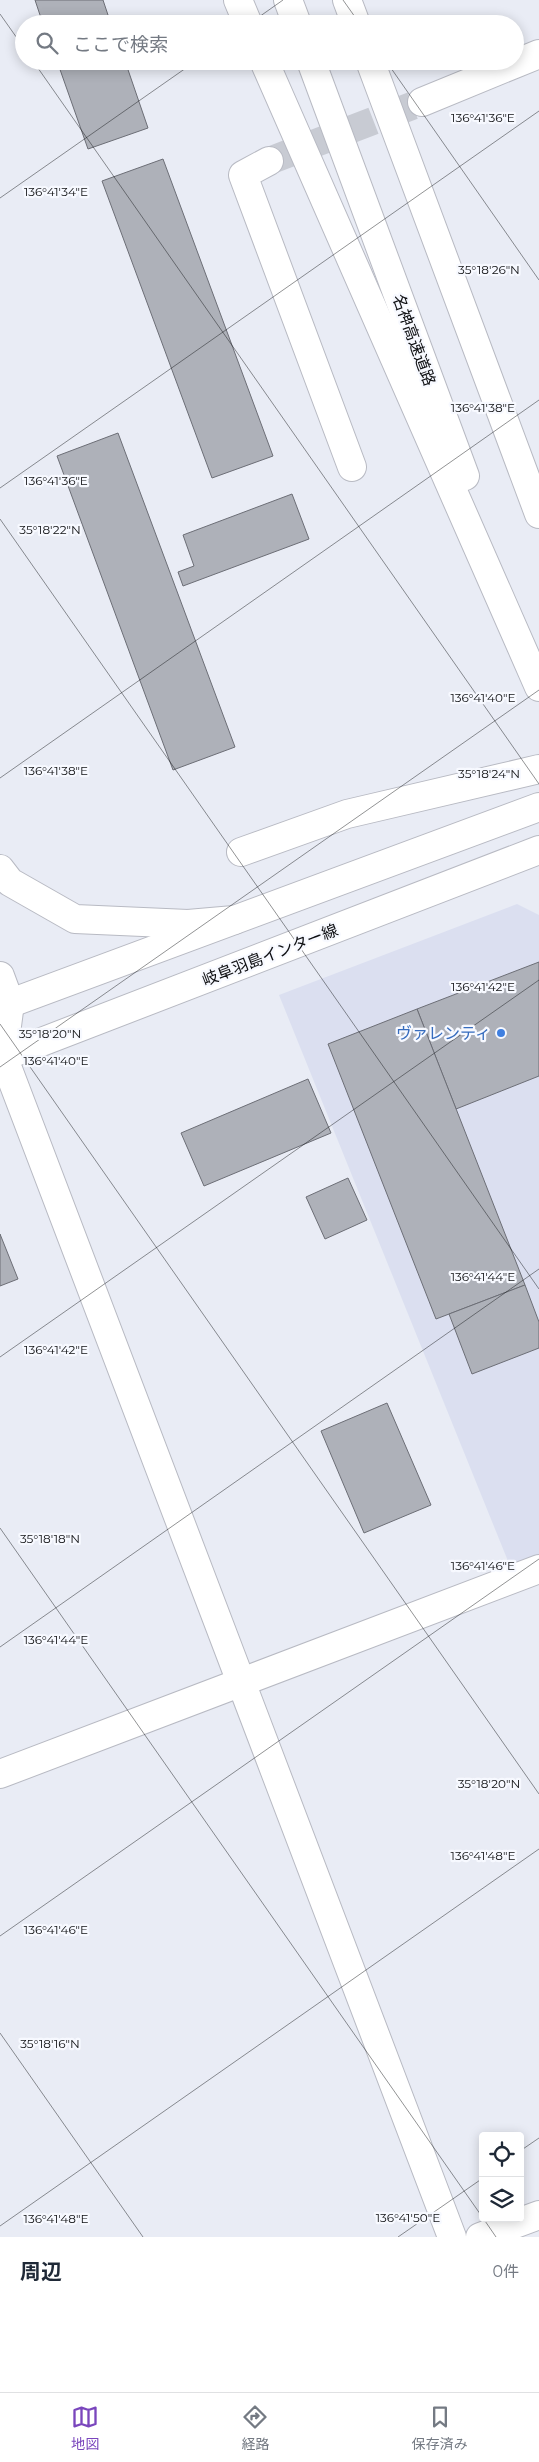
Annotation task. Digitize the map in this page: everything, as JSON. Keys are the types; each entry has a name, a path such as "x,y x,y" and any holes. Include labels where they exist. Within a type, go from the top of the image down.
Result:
{"main road":[{"path":"238,0 244,15"},
{"path":"288,0 294,15"},
{"path":"347,0 353,15"},
{"path":"524,60 539,54"},
{"path":"268,70 539,687"},
{"name":"名神高速道路","path":"313,70 539,674"},
{"path":"373,70 539,514"},
{"path":"422,102 500,70"},
{"path":"269,161 243,175 352,467"},
{"path":"241,852 347,814 539,768"},
{"path":"5,1005 539,807"},
{"name":"岐阜羽島インター線","path":"1,1056 539,850"},
{"path":"0,869 10,882 75,919 188,924 234,920"},
{"path":"0,976 5,1005 1,1056 242,1681 452,2237"},
{"path":"0,1774 539,1570"},
{"path":"480,2237 539,2215"}],"shaded area":[{"path":"517,904 539,915 539,1561 512,1571 279,995"}],"building":[{"path":"35,0 103,0 108,15 40,15"},
{"path":"60,70 128,70 148,128 88,149"},
{"path":"163,159 273,456 212,478 102,181"},
{"path":"118,433 235,747 173,770 57,456"},
{"path":"292,494 309,539 183,586 178,572 194,566 183,535"},
{"path":"539,962 539,1076 456,1109 417,1009"},
{"path":"417,1009 525,1285 436,1319 328,1044"},
{"path":"308,1079 331,1133 204,1186 181,1133"},
{"path":"348,1178 367,1220 325,1239 306,1197"},
{"path":"0,1234 18,1279 0,1286"},
{"path":"525,1285 539,1322 539,1348 472,1374 449,1314"},
{"path":"387,1403 431,1505 364,1533 321,1431"}],"tunnel":[{"path":"269,161 422,102"}],"place":[{"name":"ヴァレンティ","path":"501,1033"}]}
